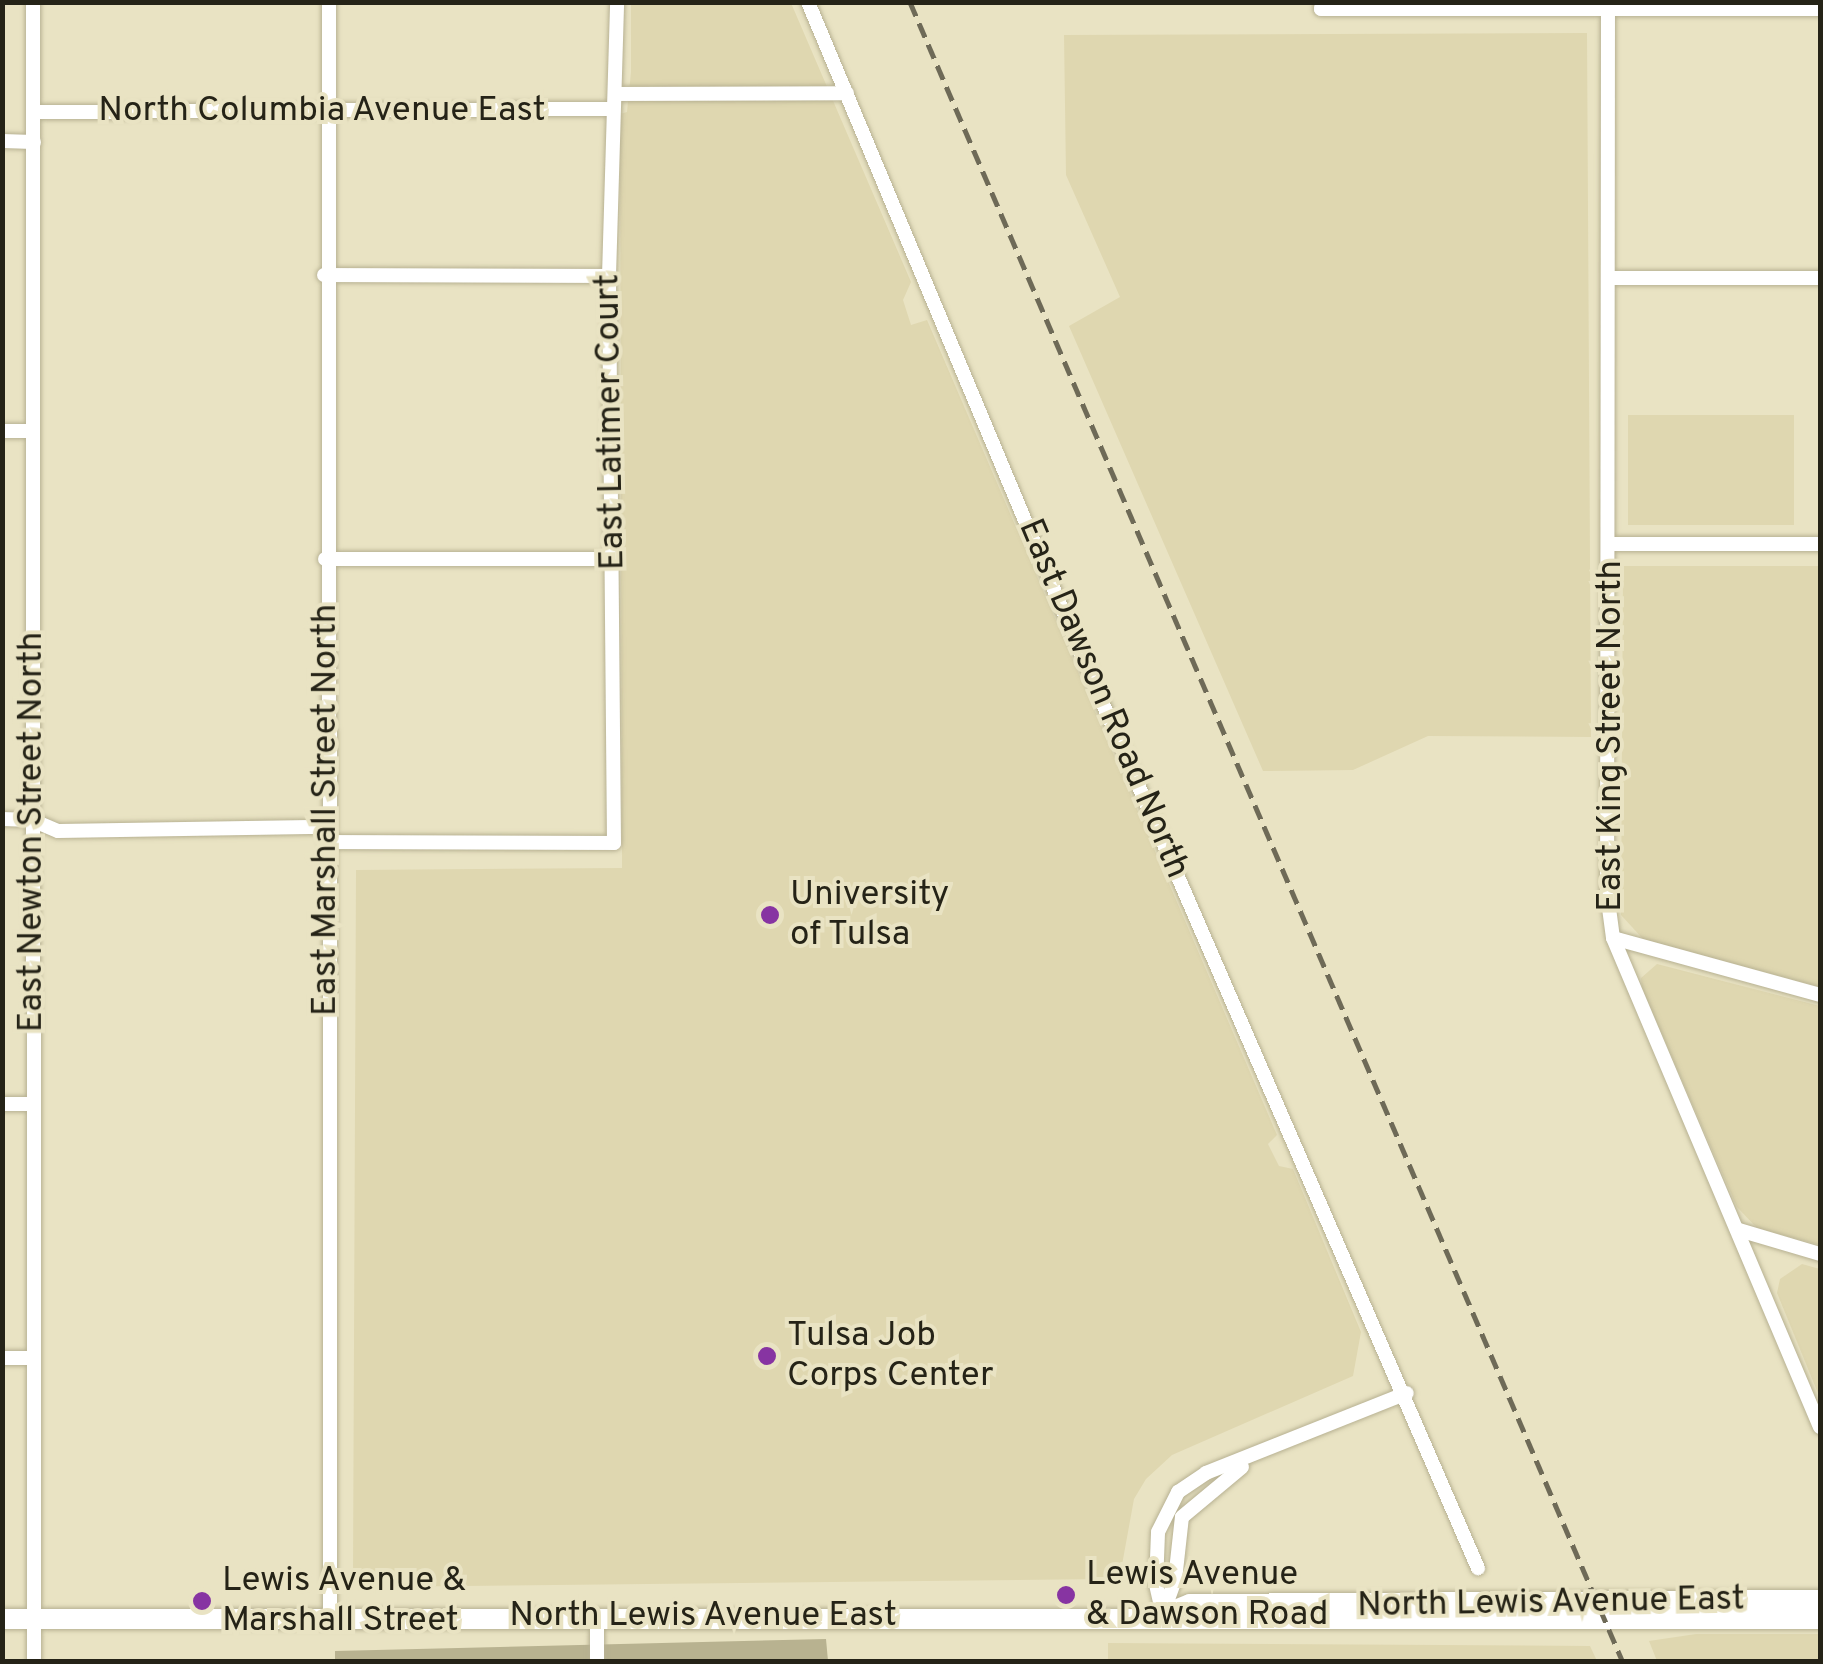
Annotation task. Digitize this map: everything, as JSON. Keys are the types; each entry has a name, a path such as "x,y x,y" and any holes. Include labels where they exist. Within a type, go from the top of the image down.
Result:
{"main road":[{"name":"North Lewis Avenue East","path":"1163,1615 1190,1604 1820,1600"},
{"name":"North Lewis Avenue East","path":"2,1619 1163,1615 1190,1624 1820,1619"}],"street":[{"name":"East Newton Street North","path":"33,2 34,1662"},
{"name":"East Marshall Street North","path":"328,2 324,274 330,1617"},
{"name":"East Latimer Court","path":"326,834 614,843 608,276 616,2"},
{"name":"East Dawson Road North","path":"808,2 1070,628 1407,1393 1478,1568"},
{"name":"East King Street North","path":"1608,5 1607,893 1613,938 1820,1427"},
{"path":"1322,6 1820,8"},
{"name":"North Columbia Avenue East","path":"34,112 326,112 847,93"},
{"path":"2,141 34,142"},
{"path":"324,274 608,276"},
{"path":"1608,278 1820,278"},
{"path":"2,431 33,431"},
{"path":"1610,544 1820,544"},
{"path":"325,559 612,559"},
{"path":"2,820 32,820 58,831 326,834"},
{"path":"1613,938 1820,995"},
{"path":"2,1104 32,1104"},
{"path":"1738,1230 1820,1254"},
{"path":"2,1358 34,1358"},
{"path":"1163,1615 1156,1548 1169,1503 1206,1473 1255,1458 1407,1393"},
{"path":"597,1616 597,1662"}],"shaded area":[{"path":"631,3 791,3 911,282 903,300 911,325 927,320 1277,1135 1268,1144 1279,1166 1293,1169 1361,1332 1353,1376 1172,1455 1146,1479 1134,1499 1122,1565 1108,1579 364,1587 353,1577 356,870 622,868 620,114 627,112 631,72"},
{"path":"1587,33 1591,737 1428,736 1353,770 1263,771 1069,326 1120,297 1066,175 1064,35"},
{"path":"1628,415 1794,415 1794,525 1628,525"},
{"path":"1623,566 1820,566 1820,987 1643,939 1621,915"},
{"path":"1657,964 1820,1006 1820,1245 1757,1228 1737,1207 1642,988 1641,978"},
{"path":"1802,1264 1820,1269 1820,1398 1777,1293 1780,1279"},
{"path":"1696,1634 1820,1634 1820,1661 1657,1661 1649,1641"},
{"path":"826,1639 828,1661 335,1662 335,1651"},
{"path":"1108,1643 1590,1646 1597,1661 1108,1662"}],"railway":[{"path":"910,2 1623,1662"}],"place":[{"name":"University of Tulsa","path":"770,915"},
{"name":"Tulsa Job Corps Center","path":"767,1356"},
{"name":"Lewis Avenue & Dawson Road","path":"1066,1595"},
{"name":"Lewis Avenue & Marshall Street","path":"202,1601"}]}
